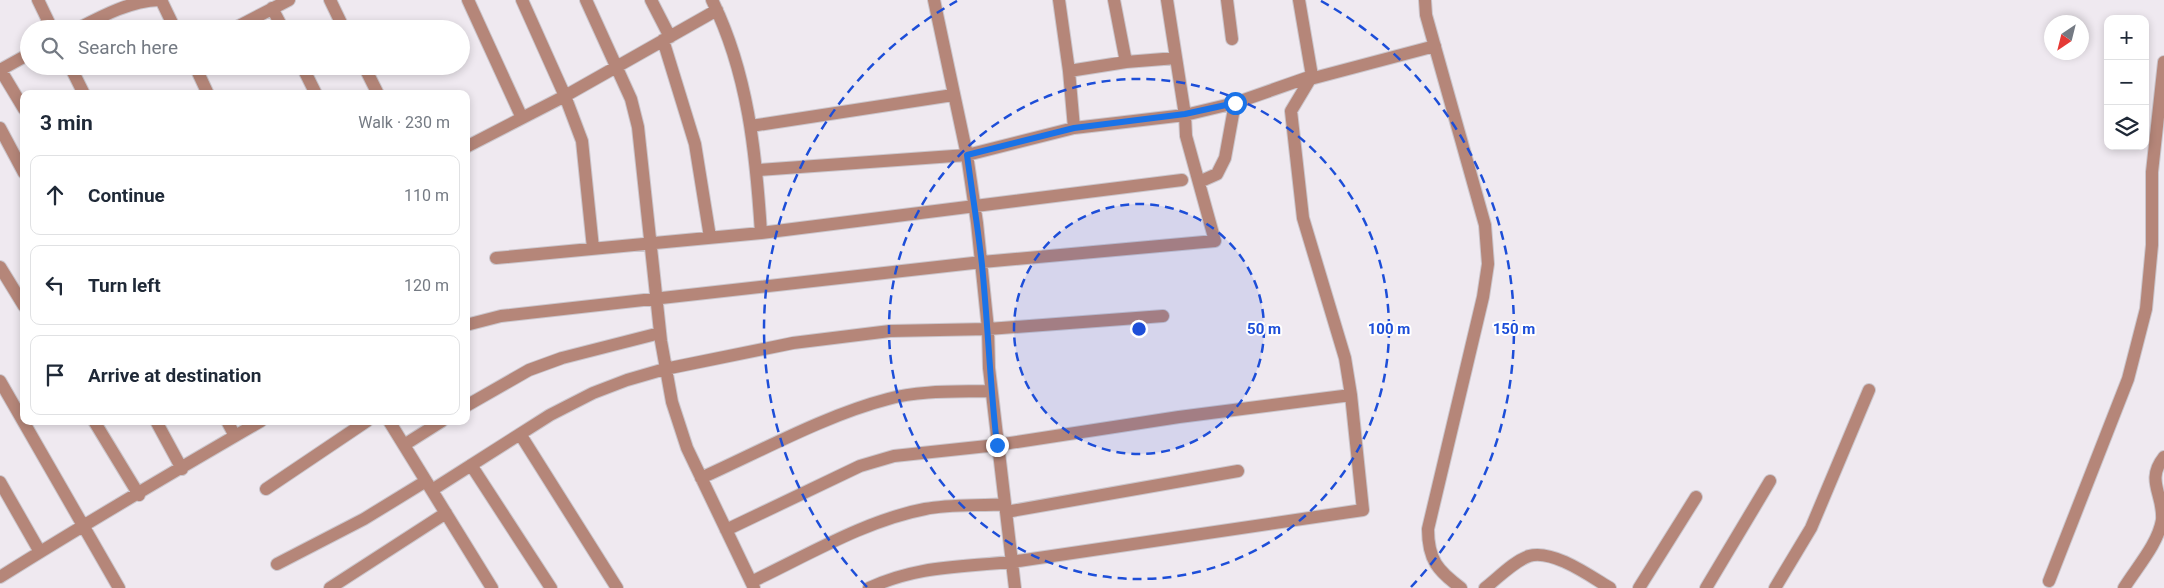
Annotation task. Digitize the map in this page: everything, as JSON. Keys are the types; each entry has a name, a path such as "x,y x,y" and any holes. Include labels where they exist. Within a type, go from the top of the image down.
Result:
{"street":[{"path":"38,0 48,20"},
{"path":"94,20 132,5 160,0 170,20"},
{"path":"250,20 289,0"},
{"path":"330,0 340,20"},
{"path":"468,0 522,118"},
{"path":"522,0 565,96 582,141 593,248"},
{"path":"586,0 631,99 638,127 660,333 672,402 687,448 753,585 866,528 898,516 926,509 1006,508 1238,471"},
{"path":"651,0 667,39 695,144 710,238"},
{"path":"934,0 967,155 982,262 991,391 1015,588"},
{"path":"1059,0 1069,71 1074,128"},
{"path":"1114,0 1126,62"},
{"path":"470,324 501,316 982,262 1215,241 1186,136 1185,114 1167,0"},
{"path":"1227,0 1232,39"},
{"path":"869,588 887,580 921,570 1012,562 1363,510 1351,395 1345,358 1303,218 1291,111 1312,76 1299,0"},
{"path":"1425,0 1435,46 1485,225 1488,264 1483,297 1428,529 1428,547 1433,560 1442,574 1461,588"},
{"path":"470,145 565,96 667,39 715,5 738,66 751,126 757,170 761,233"},
{"path":"272,8 278,20"},
{"path":"757,170 967,155 1074,128 1185,114 1235,103 1312,76 1314,78 1435,46"},
{"path":"1069,71 1126,62 1176,58"},
{"path":"20,59 0,69 20,102"},
{"path":"2049,581 2128,379 2146,309 2152,245 2152,172 2164,62"},
{"path":"74,75 82,90"},
{"path":"199,75 206,90"},
{"path":"306,75 314,90"},
{"path":"368,75 376,90"},
{"path":"751,126 953,95"},
{"path":"1199,182 1217,174 1224,158 1235,103"},
{"path":"0,128 20,166"},
{"path":"496,258 761,233 1182,180"},
{"path":"2152,245 2164,252"},
{"path":"0,266 20,299"},
{"path":"277,564 471,465 550,415 593,393 665,369 793,343 890,331 988,329 1163,316"},
{"path":"470,404 503,383 545,364 660,333"},
{"path":"0,381 20,416"},
{"path":"1775,588 1811,528 1869,390"},
{"path":"701,478 848,412 889,398 936,393 991,391"},
{"path":"726,530 860,466 894,456 997,445 1179,417 1351,395"},
{"path":"25,425 119,588"},
{"path":"96,425 139,495"},
{"path":"158,425 182,469"},
{"path":"228,425 235,436"},
{"path":"0,577 82,525 139,495 254,425"},
{"path":"266,489 361,425"},
{"path":"391,425 492,588"},
{"path":"404,446 436,425"},
{"path":"520,434 617,588"},
{"path":"2124,588 2160,531 2163,517 2162,503 2154,477 2157,467 2164,457"},
{"path":"471,465 551,588"},
{"path":"1706,588 1770,481"},
{"path":"0,482 40,552"},
{"path":"1639,588 1696,497"},
{"path":"330,588 446,513"},
{"path":"1485,588 1528,556 1541,554 1556,558 1610,588"}],"route":[{"path":"997,445 989,368 988,329 982,262 967,155 1074,128 1185,114 1235,103"}]}
